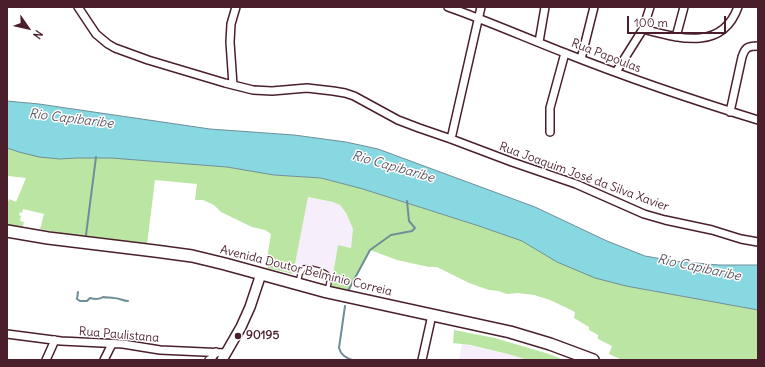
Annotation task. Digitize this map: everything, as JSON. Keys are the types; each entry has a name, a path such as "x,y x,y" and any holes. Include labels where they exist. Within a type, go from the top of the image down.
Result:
{"main road":[{"name":"Avenida Doutor Belmínio Correia","path":"7,231 48,238 192,256 327,292 522,335 593,360"}],"street":[{"name":"Rua Joaquim José da Silva Xavier","path":"78,7 96,34 108,44 148,60 225,83 262,91 307,88 345,93 354,96 398,120 576,184 644,214 758,242"},
{"path":"233,85 230,42 231,24 236,7"},
{"name":"Rua Papoulas","path":"448,7 656,87 758,120"},
{"path":"451,139 481,7"},
{"path":"539,42 545,7"},
{"path":"581,59 594,7"},
{"path":"616,72 642,29 650,7"},
{"path":"676,37 684,7"},
{"path":"642,29 676,37 693,39 706,38 720,32 730,23 737,12 738,7"},
{"path":"730,112 744,51 747,47 758,46"},
{"path":"550,132 550,108 565,53"},
{"path":"224,356 241,327 250,307 261,274"},
{"path":"422,360 432,315"},
{"name":"Rua Paulistana","path":"8,334 55,340 123,344 160,350 216,352 224,356"},
{"path":"46,360 55,340"},
{"path":"104,360 112,344"},
{"path":"209,360 216,352"}],"lane":[{"path":"297,284 304,268 312,268 324,272 329,277 327,292"}],"shaded area":[{"path":"307,197 333,202 340,205 353,229 351,248 338,245 331,283 293,274"},
{"path":"462,344 508,354 528,360 459,360"}],"green space":[{"path":"7,148 19,152 60,159 111,158 227,167 274,175 321,178 363,189 522,241 557,262 626,286 758,310 758,360 622,360 609,354 612,346 598,339 598,335 589,330 589,327 574,318 575,312 550,300 534,295 518,293 507,294 489,290 469,283 437,267 429,267 397,260 370,250 348,291 339,289 331,286 338,245 351,248 353,229 346,213 340,205 333,202 308,197 293,274 268,268 268,252 271,234 265,230 252,227 221,212 214,205 203,200 195,200 197,184 155,180 147,245 83,237 40,229 44,214 23,209 22,213 20,212 19,215 21,216 20,221 24,222 22,230 7,228 7,205 9,199 16,202 26,178 7,177"},
{"path":"454,330 495,338 564,360 528,360 470,345 453,343"}],"water":[{"name":"Rio Capibaribe","path":"7,101 39,104 210,129 294,135 346,142 378,149 535,207 607,241 645,256 674,261 719,265 758,265 758,310 626,286 595,278 557,262 522,241 363,189 321,178 274,175 227,167 111,158 60,159 39,157 19,152 7,148"}],"waterway":[{"path":"86,235 96,157"},
{"path":"348,291 370,250 391,235 412,231 415,228 409,221 407,201"},
{"path":"78,292 77,299 80,301 87,301 90,298 98,299 103,297 128,301"},
{"path":"345,306 339,348 344,356 352,360"}],"place":[{"name":"90195","path":"238,336"}]}
